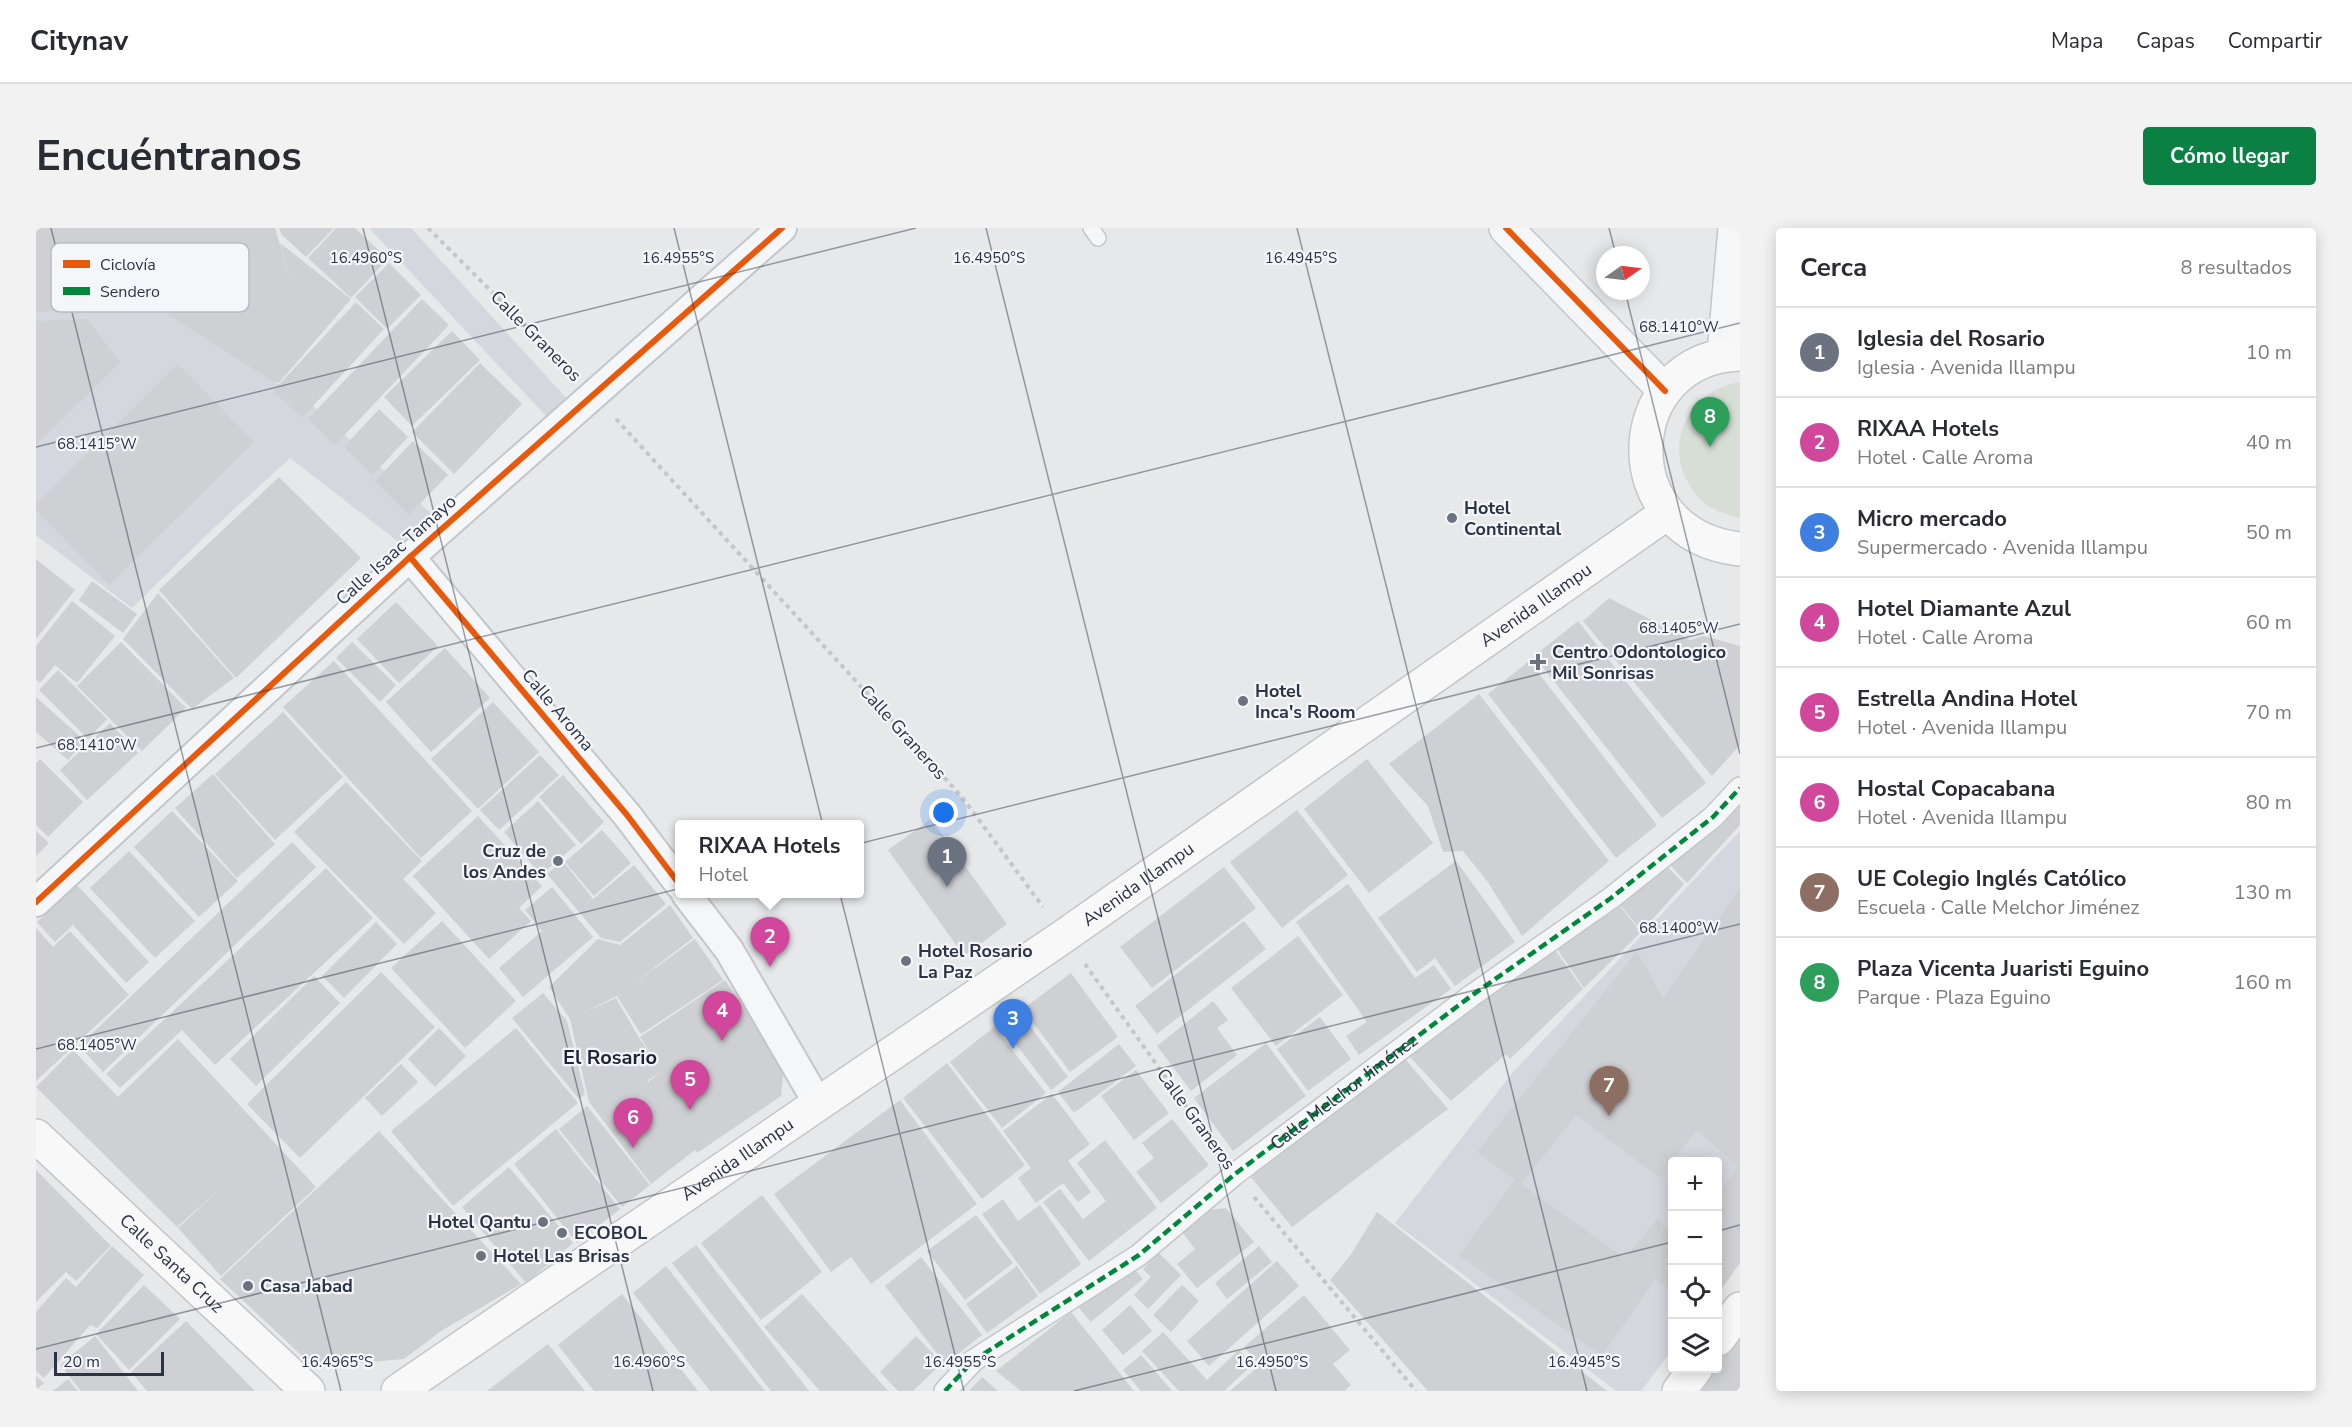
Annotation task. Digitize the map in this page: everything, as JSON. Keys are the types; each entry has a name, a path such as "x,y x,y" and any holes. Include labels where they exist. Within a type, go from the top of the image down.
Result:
{"main road":[{"path":"1732,354 1702,362 1681,374 1665,391 1650,420 1644,452 1651,485 1667,513 1690,534 1718,546 1740,549"},
{"name":"Avenida Illampu","path":"398,1391 1064,936 1667,513"},
{"name":"Calle Santa Cruz","path":"36,1136 308,1391"},
{"path":"1722,1334 1740,1309"},
{"path":"1679,1391 1692,1373"}],"street":[{"name":"Calle Isaac Tamayo","path":"36,902 410,557 782,228"},
{"path":"1506,228 1665,391"},
{"path":"1732,354 1735,228"},
{"name":"Calle Aroma","path":"410,557 627,815 675,878"},
{"name":"Calle Melchor Jiménez","path":"945,1391 974,1360 1139,1255 1235,1174 1471,996 1611,898 1713,817 1740,788"},
{"path":"689,898 729,950 819,1105"}],"shaded area":[{"path":"369,228 411,228 570,402 547,417"},
{"path":"36,312 163,312 313,406 435,517 400,543 290,458 132,608 36,535"},
{"path":"1740,382 1740,518 1712,509 1699,498 1687,481 1681,463 1679,444 1683,427 1691,411 1704,398 1720,388"},
{"path":"1740,831 1740,1261 1722,1285 1722,1157 1668,1157 1668,1355 1641,1391 1616,1391 1395,1223 1514,1071"}],"building":[{"path":"36,228 275,228 292,285 280,243 351,299 279,383 163,312 249,312 249,243 51,243 51,312 36,312"},
{"path":"279,228 334,228 306,257 282,235"},
{"path":"336,228 355,228 388,259 351,298 308,258"},
{"path":"389,263 421,295 387,329 355,297"},
{"path":"422,299 449,325 335,445 308,419"},
{"path":"356,302 384,329 302,418 273,391"},
{"path":"87,319 120,362 36,445 36,321"},
{"path":"452,331 480,360 412,426 384,397"},
{"path":"480,363 522,404 454,474 412,432"},
{"path":"178,364 254,442 109,585 36,510 36,504"},
{"path":"379,409 408,437 373,475 344,447"},
{"path":"413,441 448,475 409,515 375,481"},
{"path":"279,477 361,558 236,678 159,590"},
{"path":"36,559 75,590 36,639"},
{"path":"92,581 137,614 123,633 79,600"},
{"path":"158,593 234,678 192,709 123,639"},
{"path":"1609,598 1690,640 1704,636 1740,646 1740,745 1712,776 1583,621"},
{"path":"72,601 115,636 77,683 55,665 40,683 36,680 36,646"},
{"path":"396,602 438,646 399,683 357,639"},
{"path":"1578,621 1706,783 1662,818 1534,656"},
{"path":"121,642 186,708 142,751 77,686"},
{"path":"352,642 396,685 380,702 336,658"},
{"path":"445,648 490,698 431,752 386,702"},
{"path":"334,661 472,811 421,858 283,707"},
{"path":"1529,661 1657,825 1616,858 1488,694"},
{"path":"58,670 107,719 88,739 39,690"},
{"path":"1479,694 1609,861 1522,936 1487,881 1463,851 1443,852 1428,806 1389,764"},
{"path":"36,697 85,741 68,760 36,732"},
{"path":"493,702 539,752 478,809 431,759"},
{"path":"283,712 343,777 275,840 215,774"},
{"path":"110,723 138,753 87,800 60,770"},
{"path":"540,755 559,775 499,830 480,810"},
{"path":"40,759 83,802 48,837 36,825 36,763"},
{"path":"1367,759 1433,843 1369,893 1304,809"},
{"path":"213,774 275,844 237,878 175,808"},
{"path":"563,775 604,822 581,844 539,797"},
{"path":"346,782 422,861 403,879 436,913 404,944 294,832"},
{"path":"1740,799 1740,825 1687,883 1668,863"},
{"path":"538,801 576,845 541,875 504,832"},
{"path":"1297,810 1348,875 1282,928 1230,862"},
{"path":"172,811 238,881 199,917 134,847"},
{"path":"478,816 542,886 519,908 531,921 489,959 413,876"},
{"path":"931,819 1007,924 964,956 888,850"},
{"path":"602,830 631,863 594,896 565,862"},
{"path":"36,831 49,843 36,856"},
{"path":"292,842 316,867 103,1072 79,1046"},
{"path":"129,851 195,921 155,958 90,888"},
{"path":"563,861 593,899 634,865 666,904 620,942 601,938 547,874"},
{"path":"1456,861 1515,942 1455,986 1435,958 1417,972 1378,918"},
{"path":"1666,865 1684,884 1642,931 1618,903"},
{"path":"1224,867 1256,908 1152,988 1120,947"},
{"path":"326,868 373,918 215,1065 182,1030 120,1088 106,1074"},
{"path":"1348,884 1415,978 1434,965 1451,989 1359,1055 1346,1036 1367,1022 1296,922"},
{"path":"77,885 149,962 126,983 73,925 55,942 37,922"},
{"path":"552,887 593,937 523,997 499,968 542,931 525,910"},
{"path":"1740,888 1740,1263 1722,1288 1722,1188 1738,1166 1696,1130 1676,1157 1668,1157 1668,1167 1660,1178 1576,1115 1521,1184 1625,1258 1657,1219 1668,1229 1668,1288 1655,1279 1602,1356 1459,1255 1515,1180 1477,1152 1637,951 1663,998"},
{"path":"1617,903 1641,932 1584,988 1555,946"},
{"path":"670,905 693,938 629,987 695,939 723,980 641,1034 617,996 579,1015 616,998 639,1038 656,1061 640,1037 725,980 784,1067 781,1096 697,1153 695,1150 651,1184 589,1102 570,1019 549,987 598,939 620,945"},
{"path":"442,921 516,1001 465,1048 391,968"},
{"path":"1244,921 1266,949 1157,1034 1135,1006"},
{"path":"376,922 397,944 344,998 322,976"},
{"path":"36,928 53,947 70,931 129,995 36,1081"},
{"path":"1298,936 1343,995 1276,1046 1231,988"},
{"path":"1553,947 1583,989 1510,1059 1506,1054 1451,1101 1409,1056"},
{"path":"381,972 435,1027 300,1158 247,1104"},
{"path":"1071,973 1118,1037 1070,1072 1023,1009"},
{"path":"314,976 340,1003 256,1086 230,1059"},
{"path":"543,993 567,1021 585,1094 579,1099 512,1018"},
{"path":"1213,1001 1228,1020 1217,1028 1237,1055 1191,1091 1157,1046"},
{"path":"1019,1012 1068,1077 1051,1090 1001,1025"},
{"path":"1320,1017 1351,1059 1308,1091 1277,1049"},
{"path":"994,1027 1046,1093 1002,1128 950,1062"},
{"path":"439,1028 466,1056 435,1087 408,1059"},
{"path":"516,1028 578,1103 453,1206 391,1131"},
{"path":"178,1039 316,1187 221,1276 178,1228 222,1187 177,1227 36,1087 73,1050 118,1097"},
{"path":"1266,1043 1306,1096 1233,1151 1194,1098"},
{"path":"1119,1044 1136,1066 1074,1113 1058,1092"},
{"path":"1405,1059 1448,1109 1292,1227 1250,1176"},
{"path":"947,1063 1025,1165 982,1199 903,1098"},
{"path":"401,1064 418,1082 382,1116 365,1098"},
{"path":"1136,1070 1169,1113 1134,1140 1101,1096"},
{"path":"1052,1094 1090,1144 1068,1161 1091,1192 1078,1202 1063,1183 1036,1203 1018,1178 1031,1168 1003,1131"},
{"path":"900,1100 977,1204 871,1284 851,1257 831,1272 774,1194"},
{"path":"587,1106 650,1185 622,1207 559,1129"},
{"path":"1172,1119 1209,1165 1161,1203 1136,1172 1154,1158 1142,1143"},
{"path":"556,1129 620,1209 577,1243 514,1164"},
{"path":"379,1131 521,1284 441,1331 404,1359 314,1367 220,1279"},
{"path":"1105,1140 1157,1208 1089,1261 1043,1202 1060,1189 1083,1219 1106,1201 1077,1163"},
{"path":"509,1167 573,1243 526,1283 462,1207"},
{"path":"36,1170 111,1246 76,1281 66,1272 36,1302"},
{"path":"762,1195 822,1272 761,1320 701,1243"},
{"path":"1003,1199 1018,1221 1040,1205 1081,1264 1040,1294 982,1214"},
{"path":"1226,1208 1254,1242 1197,1288 1177,1264 1195,1249 1182,1232 1209,1210"},
{"path":"1377,1212 1607,1391 1428,1391 1330,1280 1350,1256"},
{"path":"976,1215 1013,1263 965,1300 927,1251"},
{"path":"696,1245 809,1391 771,1391 672,1263"},
{"path":"112,1246 144,1275 97,1328 90,1325 44,1378 36,1371 36,1312 66,1278 76,1287"},
{"path":"1259,1246 1272,1262 1227,1299 1215,1283"},
{"path":"1159,1253 1181,1275 1148,1309 1134,1295 1151,1277 1143,1269"},
{"path":"921,1257 982,1335 945,1364 885,1286"},
{"path":"1277,1261 1299,1286 1209,1366 1187,1341"},
{"path":"1131,1265 1143,1279 1091,1322 1079,1308"},
{"path":"666,1266 765,1391 710,1391 633,1293"},
{"path":"1017,1266 1038,1296 987,1333 966,1304"},
{"path":"144,1285 180,1319 129,1370 96,1334"},
{"path":"1182,1285 1199,1301 1171,1332 1153,1315"},
{"path":"622,1294 698,1391 594,1391 558,1345"},
{"path":"802,1294 888,1391 820,1391 764,1327"},
{"path":"1304,1295 1350,1350 1333,1364 1351,1385 1344,1391 1230,1391 1260,1365 1244,1347"},
{"path":"1130,1305 1152,1331 1123,1355 1102,1330"},
{"path":"1071,1312 1134,1391 1021,1391 996,1371"},
{"path":"186,1321 255,1391 147,1391 131,1372"},
{"path":"1740,1327 1740,1391 1699,1391 1710,1373 1722,1373 1722,1356"},
{"path":"1163,1332 1207,1380 1239,1350 1253,1364 1224,1391 1179,1391 1142,1351"},
{"path":"95,1336 138,1391 81,1391 60,1365"},
{"path":"916,1336 942,1363 913,1391 898,1391 880,1372"},
{"path":"548,1344 585,1391 487,1391"},
{"path":"1141,1355 1172,1391 1141,1391 1123,1370"},
{"path":"36,1376 44,1383 36,1390"},
{"path":"982,1377 998,1391 969,1391"},
{"path":"68,1379 78,1391 53,1391"}],"marked path":[{"path":"945,1391 974,1360 1139,1255 1235,1174 1471,996 1611,898 1713,817 1740,788"}],"cycle path":[{"path":"36,902 410,557 782,228"},
{"path":"1506,228 1665,391"},
{"path":"410,557 627,815 675,878"}],"place":[{"name":"Plaza Vicenta Juaristi Eguino","path":"1710,447"},
{"name":"Hotel Continental","path":"1452,518"},
{"name":"Centro Odontologico Mil Sonrisas","path":"1538,662"},
{"name":"Hotel Inca's Room","path":"1243,701"},
{"name":"Cruz de los Andes","path":"558,861"},
{"name":"Iglesia del Rosario","path":"947,887"},
{"name":"Hotel Rosario La Paz","path":"906,961"},
{"name":"RIXAA Hotels","path":"770,967"},
{"name":"Hotel Diamante Azul","path":"722,1041"},
{"name":"Micro mercado","path":"1013,1049"},
{"name":"Estrella Andina Hotel","path":"690,1110"},
{"name":"UE Colegio Inglés Católico","path":"1609,1116"},
{"name":"Hostal Copacabana","path":"633,1148"},
{"name":"Hotel Qantu","path":"543,1222"},
{"name":"ECOBOL","path":"562,1233"},
{"name":"Hotel Las Brisas","path":"481,1256"},
{"name":"Casa Jabad","path":"248,1286"}],"district":[{"name":"El Rosario","path":"610,1057"}]}
